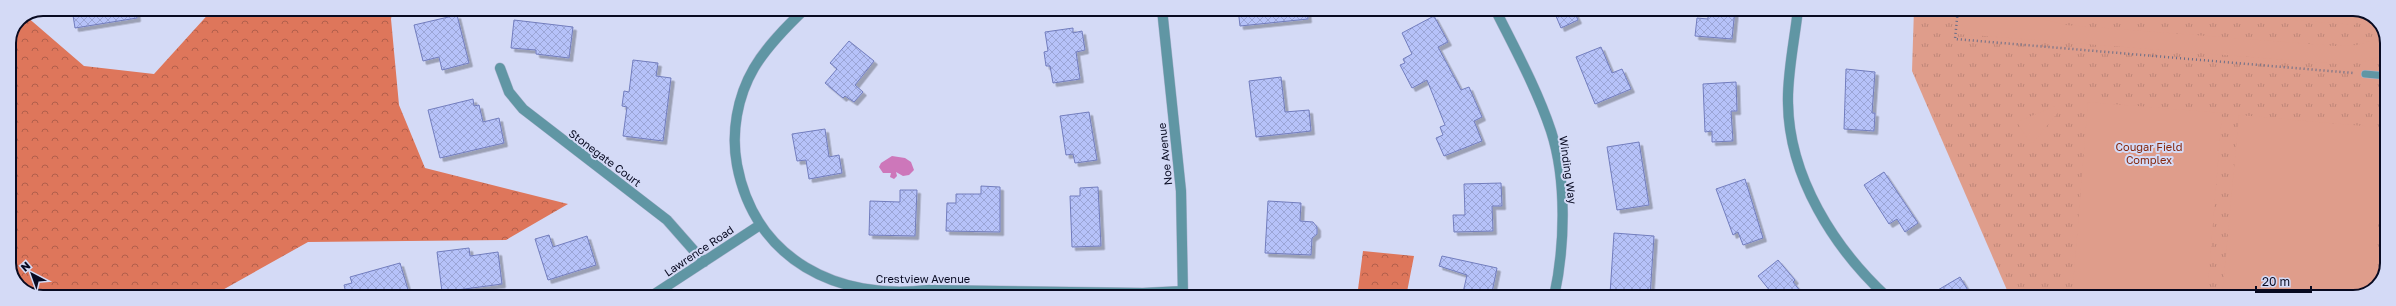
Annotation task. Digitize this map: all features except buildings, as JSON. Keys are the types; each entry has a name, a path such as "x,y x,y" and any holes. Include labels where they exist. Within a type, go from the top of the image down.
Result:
{"street":[{"name":"Crestview Avenue","path":"798,16 768,48 753,69 743,92 737,116 735,154 740,179 748,203 760,224 786,253 807,268 835,281 870,290"},
{"name":"Noe Avenue","path":"1163,16 1181,191 1183,290"},
{"name":"Winding Way","path":"1499,16 1525,68 1551,132 1559,169 1562,206 1562,244 1555,290"},
{"path":"1797,16 1788,104 1794,147 1805,183 1816,206 1835,238 1881,290"},
{"name":"Stonegate Court","path":"500,68 509,92 523,109 667,220 704,262"},
{"name":"Lawrence Road","path":"661,290 760,224"}],"lane":[{"path":"2365,74 2380,75"}],"path":[{"path":"1957,16 1955,39 2365,74"}],"green space":[{"path":"207,16 392,16 399,105 425,168 568,204 506,240 308,242 222,290 40,290 31,287 24,282 19,275 16,264 16,43 18,33 24,24 30,20 84,66 154,74"},
{"name":"Cougar Field Complex","path":"1914,16 2356,16 2365,19 2373,25 2378,33 2380,42 2379,271 2371,283 2361,289 2356,290 2007,290 1912,71"},
{"path":"1961,16 2008,20 2004,16 2037,16 2042,19 2066,25 2336,46 2357,45 2379,38 2380,57 2362,62 2340,64 1959,34"},
{"path":"2242,16 2356,16 2356,25"},
{"path":"2088,102 2222,113 2208,290 2073,290"},
{"path":"2055,106 2055,109 2060,110 2033,143 2028,140 2017,122"},
{"path":"2239,115 2380,127 2380,204 2373,281 2361,289 2356,290 2223,290"},
{"path":"1363,251 1414,256 1407,290 1358,290"}],"shaded area":[{"path":"892,156 905,158 911,162 914,170 909,175 903,176 896,172 897,176 894,179 890,177 891,173 883,173 879,167 881,163"}]}
